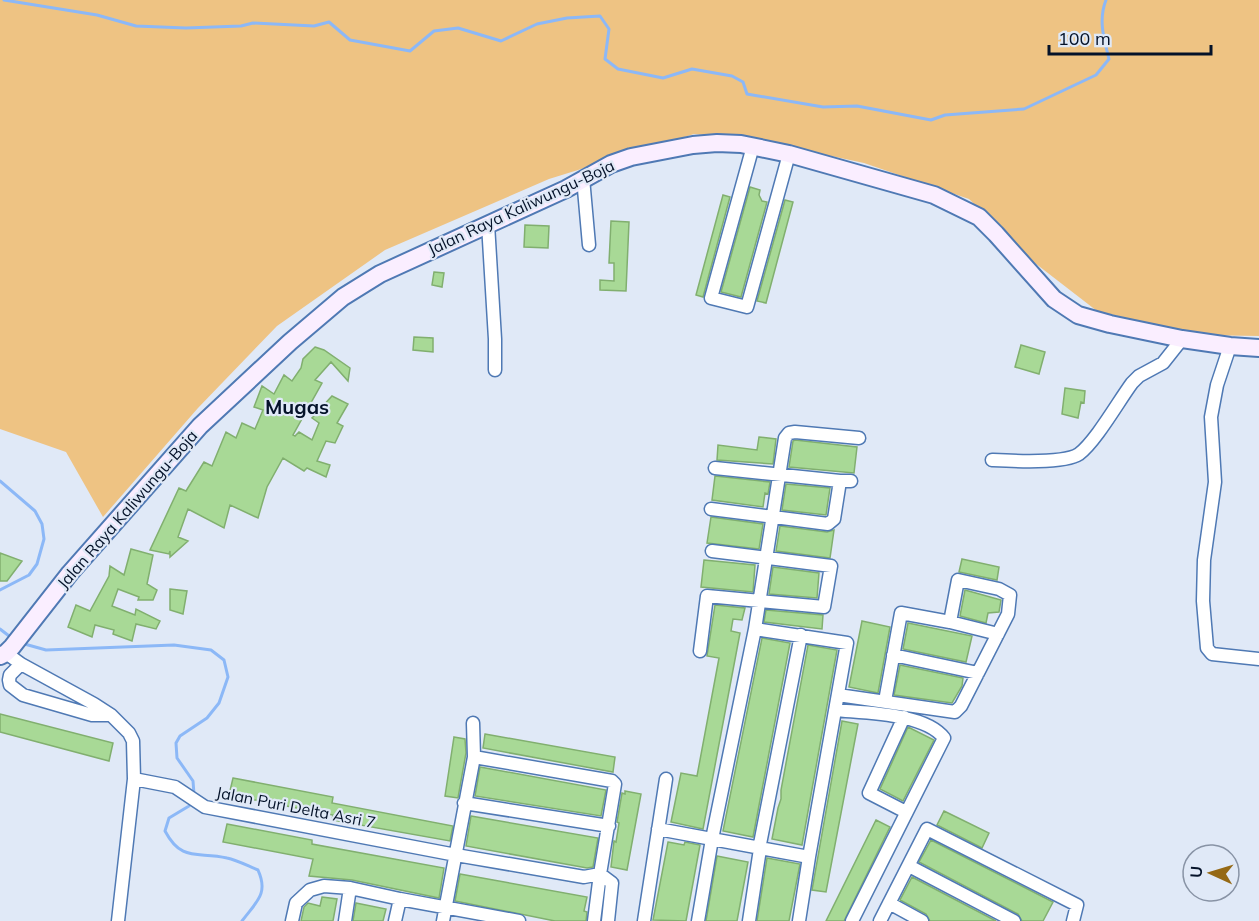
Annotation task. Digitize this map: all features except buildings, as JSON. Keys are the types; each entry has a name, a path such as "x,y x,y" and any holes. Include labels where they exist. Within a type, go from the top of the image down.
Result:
{"main road":[{"name":"Jalan Raya Kaliwungu-Boja","path":"6,652 140,491 200,426 343,297 380,274 566,189 611,164 631,157 717,143 753,146 892,182 955,204 985,223 1054,299 1068,310 1088,319 1182,339 1259,348"}],"street":[{"path":"753,146 711,298 747,307 789,154"},
{"path":"584,178 590,245"},
{"path":"488,224 495,370"},
{"path":"992,459 1045,460 1065,459 1077,455 1090,443 1132,383 1139,376 1163,363 1182,339"},
{"path":"1230,346 1211,408 1215,482 1203,576 1206,638 1207,648 1212,654 1259,660"},
{"path":"698,921 712,839 755,629 785,438 795,432 859,438"},
{"path":"711,509 828,524 834,519 845,481 715,468"},
{"path":"700,651 707,596 824,607 831,566 712,551"},
{"path":"838,695 955,712 1008,614 1010,595 999,589 958,580 950,622"},
{"path":"885,701 901,613 998,634"},
{"path":"755,629 847,643 799,921"},
{"path":"749,921 759,849 801,635"},
{"path":"6,652 21,664 111,715 134,741 134,779 117,921"},
{"path":"893,655 978,673"},
{"path":"21,664 10,675 9,680 10,685 23,695 92,715 111,715"},
{"path":"835,710 904,717 939,731 944,738 852,921"},
{"path":"904,717 869,793 906,812"},
{"path":"443,921 474,757 473,723"},
{"path":"474,757 612,781 615,784 594,921"},
{"name":"Jalan Puri Delta Asri 7","path":"134,779 175,787 205,807 584,877 600,874"},
{"path":"644,921 666,779"},
{"path":"464,803 609,826"},
{"path":"658,829 809,857"},
{"path":"880,921 927,829 1077,905 1073,921"},
{"path":"909,866 1014,921"},
{"path":"600,874 612,883 608,921"},
{"path":"292,921 297,903 310,890 324,886 350,888 446,907 484,918 519,921"},
{"path":"345,921 350,888"},
{"path":"395,921 400,899"},
{"path":"889,903 922,921"}],"shaded area":[{"path":"0,0 1259,0 1259,336 1196,335 1097,311 1031,260 969,199 864,163 761,141 694,134 549,179 385,250 277,326 198,408 103,517 66,452 0,429"}],"waterway":[{"path":"4,0 97,15 136,26 186,28 241,26 253,23 314,26 329,22 350,40 410,51 434,31 458,28 501,41 537,24 567,18 600,16 609,29 605,59 618,69 663,78 692,69 732,76 743,82 747,94 823,107 857,106 931,120 945,115 1024,109 1096,75 1109,59 1102,22 1106,0"},
{"path":"0,481 35,511 42,524 44,539 37,564 29,575 0,590"},
{"path":"0,629 13,639"},
{"path":"21,643 46,650 174,645 211,650 224,660 228,677 219,703 207,718 180,736 176,743 177,758 193,781 194,794"},
{"path":"191,800 189,806 169,818 165,831 171,841 184,852 231,859 258,870 262,885 261,892 256,903 242,921"}],"district":[{"name":"Mugas","path":"297,407"}]}
